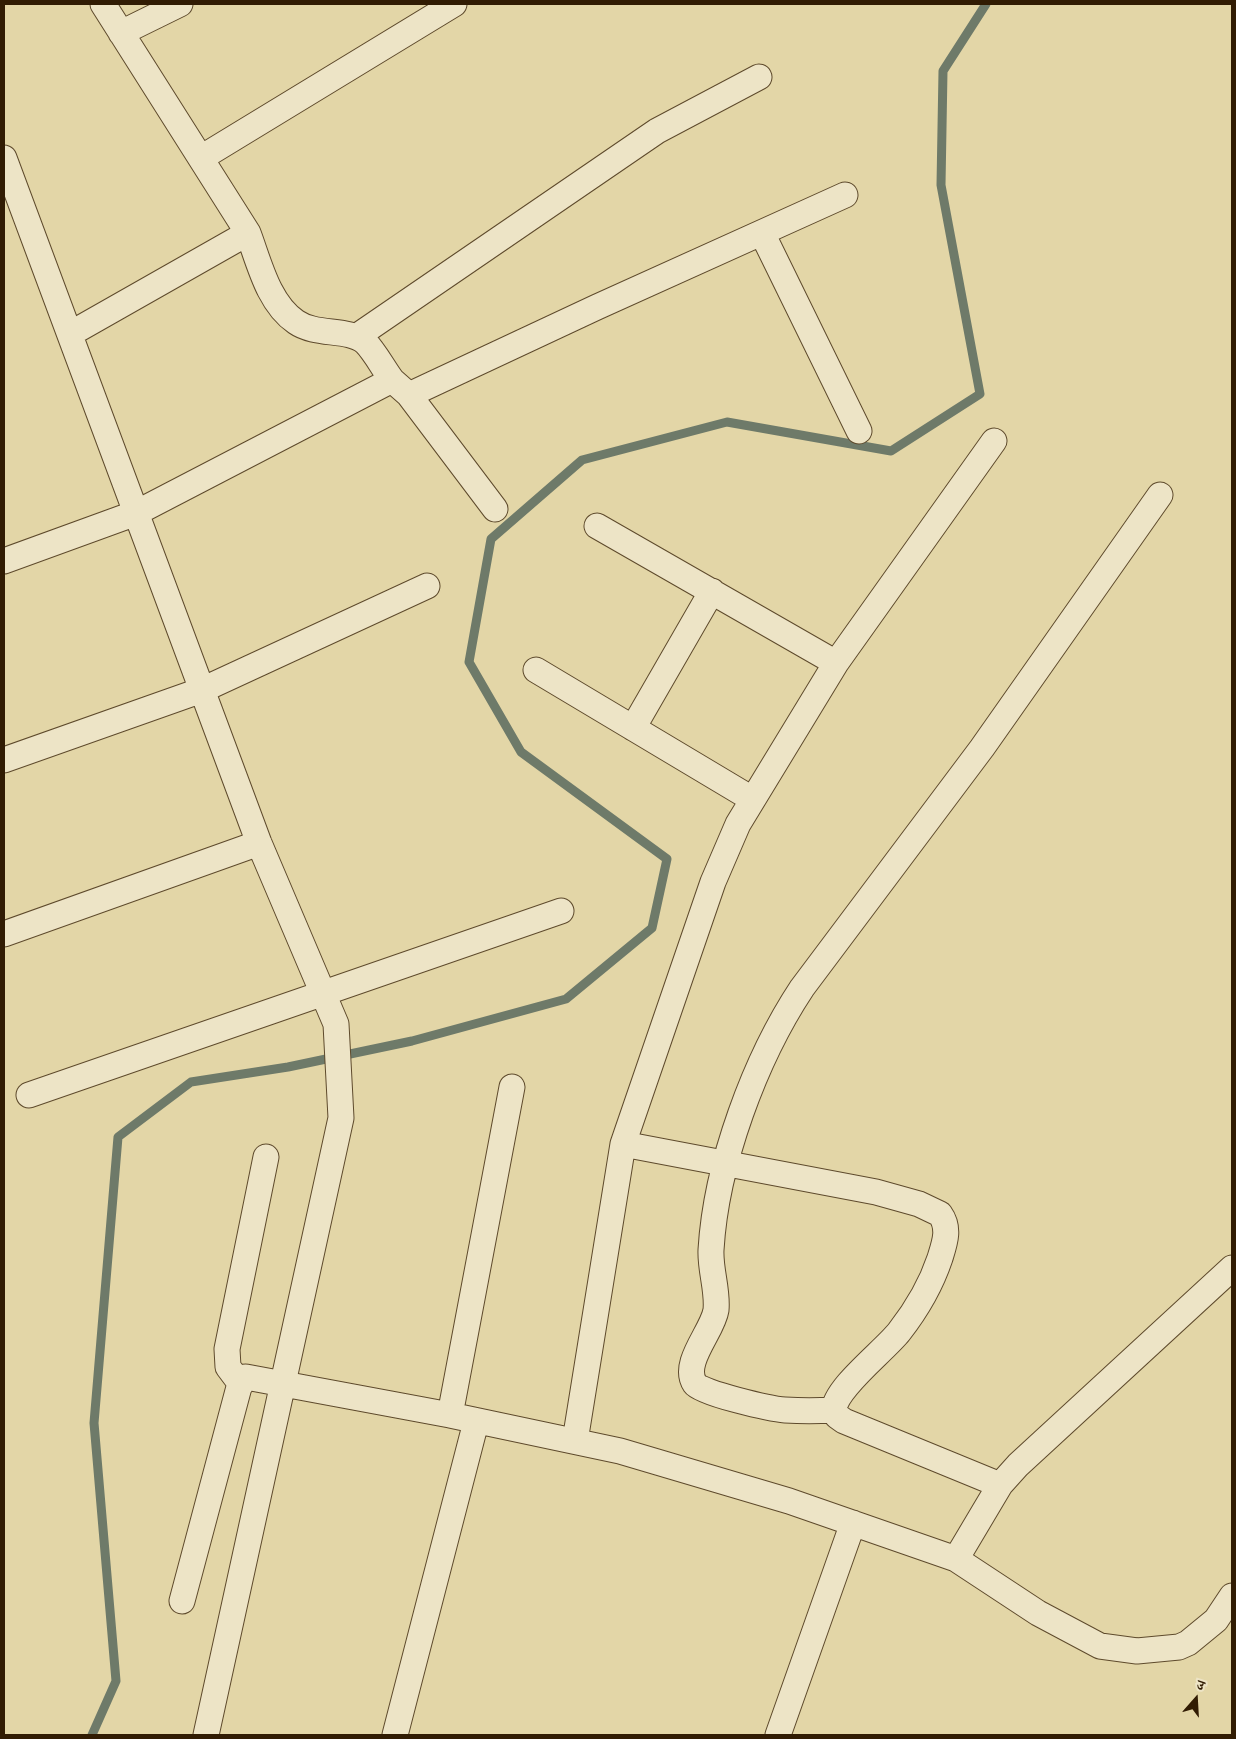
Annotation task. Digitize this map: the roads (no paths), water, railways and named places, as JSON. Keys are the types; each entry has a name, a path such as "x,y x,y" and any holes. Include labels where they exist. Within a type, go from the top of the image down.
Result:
{"street":[{"path":"103,4 248,232 270,291 284,312 296,323 309,329 356,337 365,343 494,509"},
{"path":"121,33 180,4"},
{"path":"201,158 454,4"},
{"path":"356,337 657,131 759,77"},
{"path":"4,158 258,843 325,994 336,1024 341,1118 206,1735"},
{"path":"4,561 136,513 400,387 596,307 845,195"},
{"path":"70,334 248,232"},
{"path":"762,233 859,431"},
{"path":"575,1441 623,1144 723,855 752,799 836,663 994,441"},
{"path":"834,1410 783,1410 768,1407 707,1391 694,1383 692,1376 693,1361 713,1322 716,1309 711,1251 714,1222 726,1164 760,1062 786,1012 982,748 1160,495"},
{"path":"597,526 836,663"},
{"path":"4,760 202,690 427,586"},
{"path":"634,728 712,591"},
{"path":"536,670 752,799"},
{"path":"4,934 258,843"},
{"path":"29,1095 561,911"},
{"path":"450,1416 512,1087"},
{"path":"623,1144 893,1196 932,1208 944,1220 946,1228 943,1248 934,1276 898,1334 838,1396 834,1410 837,1416 844,1420 1000,1485"},
{"path":"240,1383 228,1367 227,1350 266,1157"},
{"path":"956,1559 1000,1485 1018,1465 1232,1268"},
{"path":"182,1600 240,1383 246,1377 575,1441 663,1462 789,1501 956,1559 1038,1612 1084,1639 1100,1646 1116,1649 1156,1650 1188,1643 1216,1620 1232,1596"},
{"path":"395,1735 476,1422"},
{"path":"778,1735 853,1523"}],"waterway":[{"path":"92,1735 116,1681 94,1423 118,1137 191,1082 288,1067 412,1041 566,999 652,928 667,859 521,752 469,662 491,539 582,460 727,422 891,451 980,394 941,185 943,71 986,4"}]}
